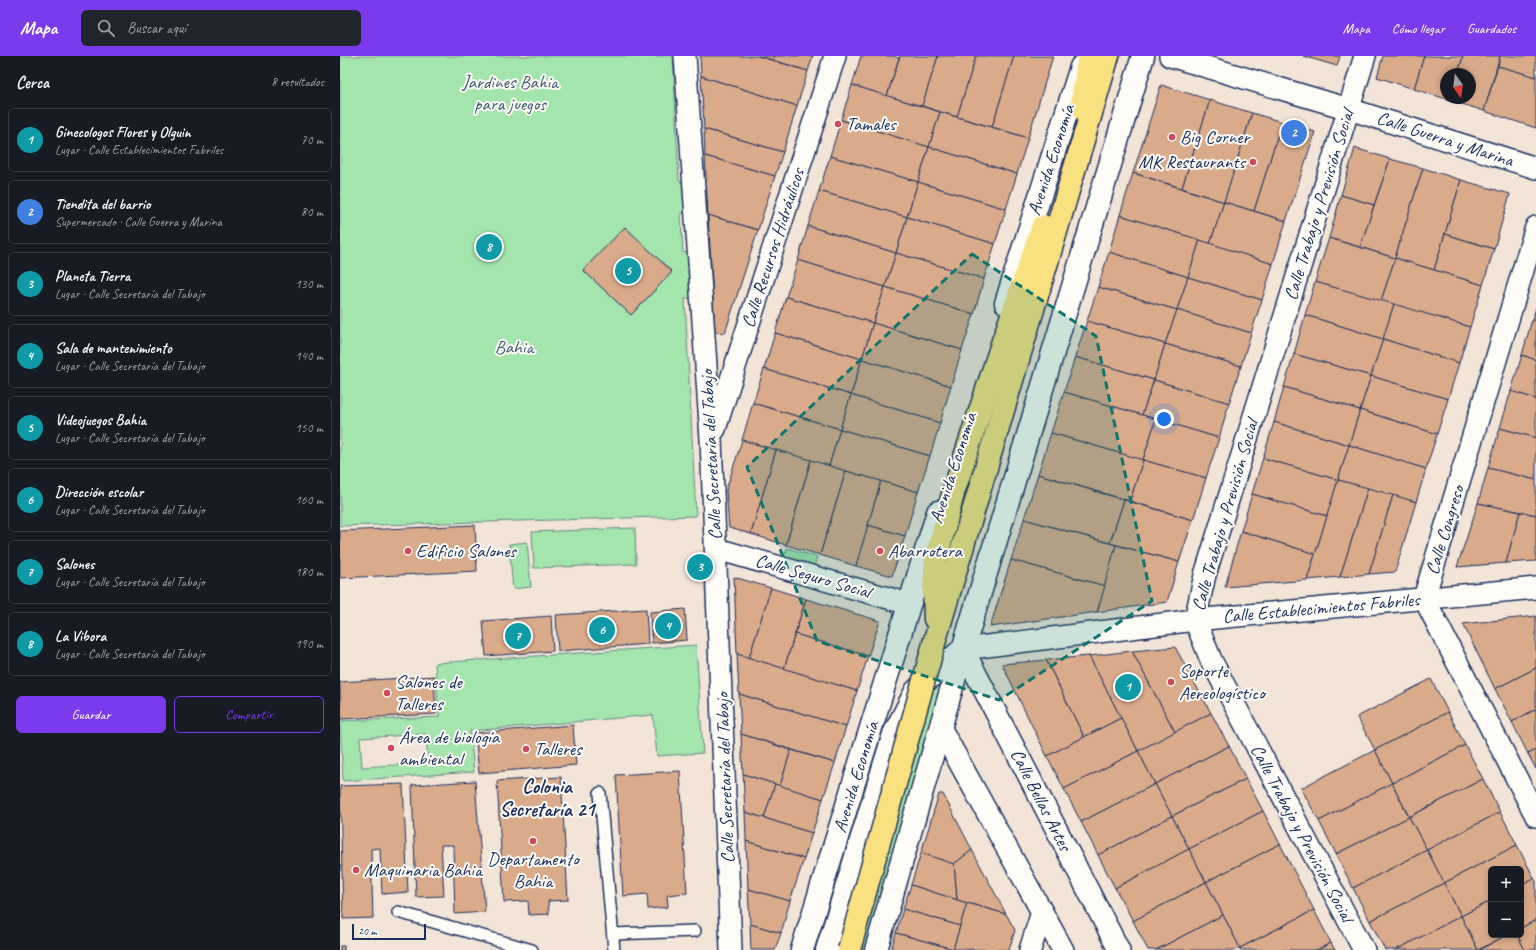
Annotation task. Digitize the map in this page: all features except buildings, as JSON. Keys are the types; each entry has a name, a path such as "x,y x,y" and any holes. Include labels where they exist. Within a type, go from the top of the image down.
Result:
{"main road":[{"name":"Avenida Economía","path":"802,950 909,604 1084,56"},
{"path":"935,640 934,586 936,559 954,490 1002,344 1079,122 1089,56"},
{"path":"850,950 935,640 1108,56"},
{"path":"876,950 963,649 1143,56"},
{"path":"827,950 894,734 916,691 963,649"}],"street":[{"name":"Calle Secretaría del Tabajo","path":"685,56 717,549 731,950"},
{"name":"Calle Recursos Hidráulicos","path":"711,439 835,56"},
{"name":"Calle Guerra y Marina","path":"1170,56 1349,109 1536,168"},
{"name":"Calle Trabajo y Previsión Social","path":"1364,950 1211,660 1195,620 1205,575 1365,56"},
{"name":"Calle Congreso","path":"1536,227 1424,598 1536,816"},
{"name":"Calle Seguro Social","path":"717,549 909,604"},
{"name":"Calle Establecimientos Fabriles","path":"963,649 1195,620 1536,588"},
{"name":"Calle Bellas Artes","path":"963,649 1119,950"},
{"path":"941,729 1062,950"},
{"path":"1030,950 1042,912"}],"lane":[{"path":"600,793 614,950"},
{"path":"398,912 532,950"},
{"path":"613,934 695,932"}],"highlighted area":[{"path":"972,254 1096,336 1152,601 999,700 817,641 747,467"}],"green space":[{"name":"Bahia","path":"340,56 673,56 679,181 687,185 687,211 681,214 683,253 694,252 700,297 685,299 696,516 340,526"},
{"path":"635,528 636,564 534,568 532,532"},
{"path":"527,542 531,587 513,589 509,544"},
{"path":"787,548 817,557 814,567 784,558"},
{"path":"696,645 703,753 657,756 653,715 470,731 474,772 343,781 340,721 439,717 435,663","holes":["426,734 428,763 362,767 360,738"]},
{"path":"949,665 874,950 854,950 929,687"}],"place":[{"name":"Tamales","path":"838,124"},
{"name":"Tiendita del barrio","path":"1294,133"},
{"name":"Big Corner","path":"1172,137"},
{"name":"MK Restaurants","path":"1253,162"},
{"name":"La Vibora","path":"489,247"},
{"name":"Videojuegos Bahia","path":"628,271"},
{"name":"Edificio Salones","path":"408,551"},
{"name":"Abarrotera","path":"880,551"},
{"name":"Planeta Tierra","path":"700,567"},
{"name":"Sala de mantenimiento","path":"668,626"},
{"name":"Dirección escolar","path":"602,630"},
{"name":"Salones","path":"518,636"},
{"name":"Soporte Aereologístico","path":"1171,682"},
{"name":"Ginecologos Flores y Olguin","path":"1128,687"},
{"name":"Salones de Talleres","path":"387,693"},
{"name":"Área de biología ambiental","path":"391,748"},
{"name":"Talleres","path":"526,749"},
{"name":"Departamento Bahia","path":"533,841"},
{"name":"Maquinaria Bahia","path":"356,870"}],"district":[{"name":"Colonia Secretaría 21","path":"547,798"}],"park label":[{"name":"Jardines Bahia para juegos","path":"510,93"}]}
